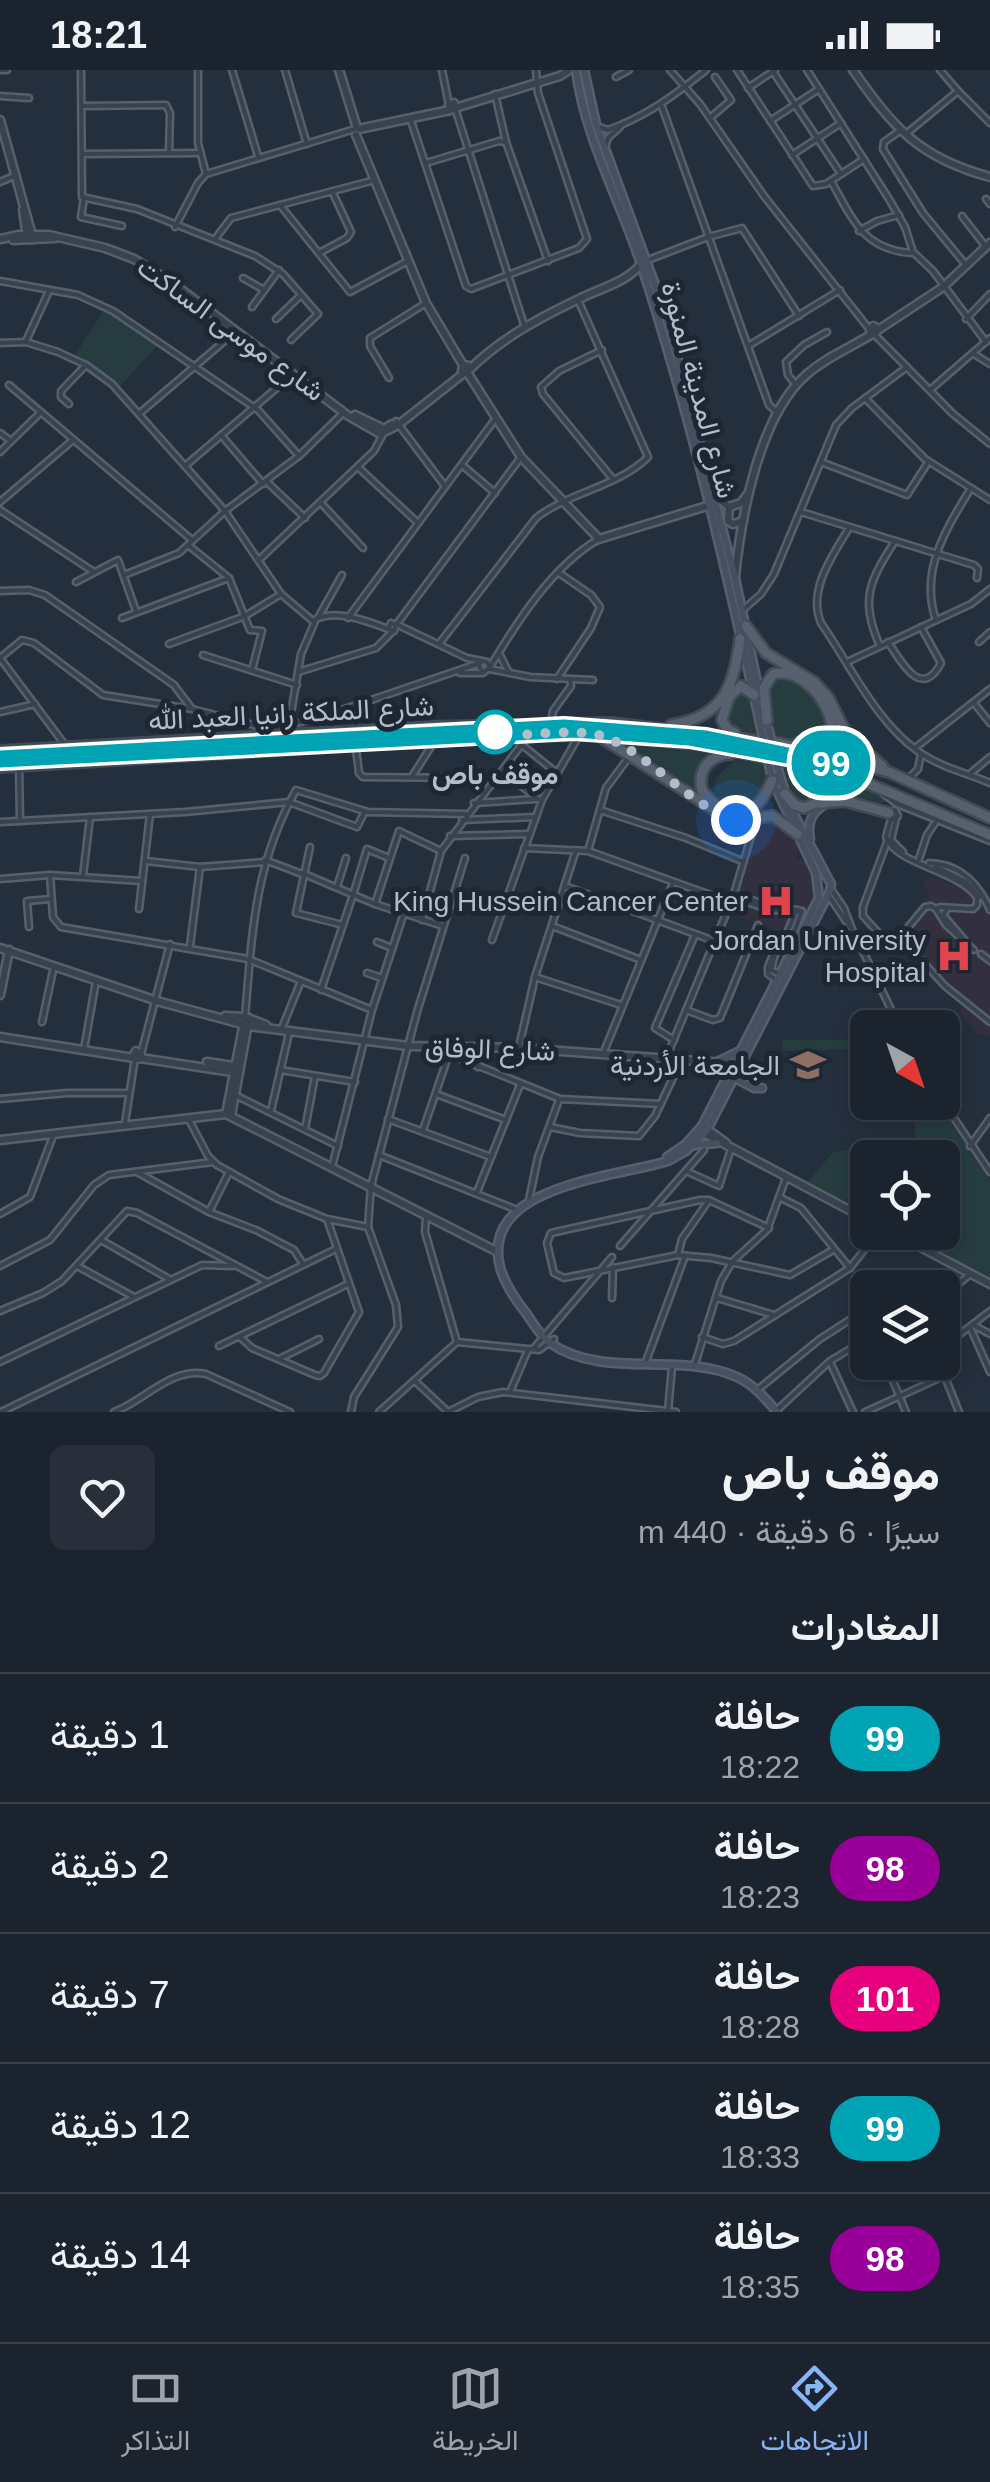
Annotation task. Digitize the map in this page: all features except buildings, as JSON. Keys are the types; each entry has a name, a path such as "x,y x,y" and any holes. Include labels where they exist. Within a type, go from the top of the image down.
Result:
{"main road":[{"name":"شارع المدينة المنورة","path":"572,70 589,128 644,262 754,696 765,725"},
{"name":"شارع المدينة المنورة","path":"584,70 596,124 644,262 712,494 735,578 765,725"},
{"path":"746,626 766,653 822,689 846,733 889,772"},
{"path":"662,727 695,720 718,705 736,668 740,639"},
{"path":"779,744 818,745 826,742 832,726 826,706 802,681 785,672 776,672 764,688 765,725 774,775 797,834 811,854"},
{"path":"747,738 727,729 722,713 738,688 744,687 754,696"},
{"name":"شارع الملكة رانيا العبد الله","path":"0,751 551,722 662,727 779,744 889,772 990,818"},
{"name":"شارع الملكة رانيا العبد الله","path":"0,766 528,735 599,736 697,744 811,767 862,781 990,838"},
{"path":"599,736 724,816 736,820 772,816 797,834"},
{"path":"747,753 725,754 710,760 700,776 706,796 725,810 749,812 762,801 774,775"},
{"path":"811,767 826,785 824,796 816,804"},
{"path":"774,775 830,893 703,1130 693,1145 675,1158 529,1200 503,1230 498,1252 500,1268 517,1297 549,1338 579,1354 694,1367 735,1376 777,1411"},
{"path":"857,804 864,792 862,781"},
{"path":"786,794 799,807 834,800 892,816"},
{"path":"737,1066 819,898 810,820 824,805 845,803 892,816"},
{"path":"742,1049 717,1063 730,1079 762,1088"},
{"path":"657,1163 703,1130"},
{"path":"693,1145 718,1142"}],"street":[{"path":"0,70 7,70"},
{"path":"81,70 81,217 122,226"},
{"path":"198,70 200,154 206,174"},
{"path":"232,70 258,157"},
{"path":"285,70 307,144"},
{"path":"339,70 375,180 426,303 521,457 598,539"},
{"path":"442,70 524,328"},
{"path":"410,117 466,286 472,289 508,277 580,248 587,237 536,82 536,70"},
{"path":"176,227 206,174 572,70"},
{"path":"616,77 629,70"},
{"path":"670,70 710,118 764,196 884,344 929,391 990,444"},
{"path":"596,124 608,130 624,124 661,104 706,70"},
{"path":"737,70 811,184 818,187 831,181 864,159"},
{"path":"748,88 773,70 841,174"},
{"path":"807,70 899,215 914,252 966,319 988,340 929,391"},
{"path":"853,70 904,132 938,160 990,174"},
{"path":"940,70 990,122"},
{"path":"560,76 578,85"},
{"path":"710,118 732,100 715,77"},
{"path":"770,122 819,90"},
{"path":"958,91 883,143 883,148 923,214 966,266"},
{"path":"495,94 506,142 548,261"},
{"path":"0,96 29,98"},
{"path":"661,104 769,405 779,413"},
{"path":"82,106 166,105 170,113 169,153"},
{"path":"0,120 30,237"},
{"path":"792,155 841,123"},
{"path":"605,149 608,138 624,124"},
{"path":"426,163 506,142"},
{"path":"82,154 200,154"},
{"path":"0,182 16,176"},
{"path":"216,238 231,218 375,180"},
{"path":"831,181 860,231 885,246 914,252"},
{"path":"319,253 343,241 351,232 332,191"},
{"path":"22,198 30,237"},
{"path":"84,198 136,209 176,227 216,238 278,270 318,314 291,340"},
{"path":"280,205 350,292 408,261"},
{"path":"860,231 899,215"},
{"path":"735,578 748,494 779,413 796,385 832,354 943,286 988,245 962,216"},
{"path":"14,236 24,219"},
{"path":"259,560 358,467 378,446 383,432 524,328 626,278 644,262 736,227 746,231 799,316"},
{"name":"شارع موسى الساكت","path":"30,237 0,240 14,236 56,238 105,248 143,264 344,411 383,432"},
{"path":"252,307 278,270"},
{"path":"243,278 264,290"},
{"path":"626,278 638,278 647,285"},
{"path":"0,281 85,298 113,311 254,407 299,456"},
{"path":"748,346 840,290"},
{"path":"26,342 50,291"},
{"path":"966,319 990,294"},
{"path":"276,319 300,296"},
{"path":"439,644 531,524 564,501 643,462 648,455 578,300"},
{"path":"389,378 370,346 370,338 426,303"},
{"path":"140,414 236,330"},
{"path":"796,385 788,375 786,362 827,332"},
{"path":"0,343 26,342 86,365 112,384 225,512 281,594 316,620"},
{"path":"602,350 559,371 541,387 612,478"},
{"path":"974,354 990,364"},
{"path":"68,404 60,392 86,365"},
{"path":"742,611 767,586 836,425 907,367"},
{"path":"185,466 293,374"},
{"path":"9,385 229,578 251,631 263,632 252,670"},
{"path":"865,398 928,462 990,500"},
{"path":"124,574 173,556 299,456 344,411"},
{"path":"0,452 40,412"},
{"path":"348,618 496,418"},
{"path":"398,422 446,487"},
{"path":"1,432 10,442"},
{"path":"221,436 305,518"},
{"path":"0,502 73,440"},
{"path":"298,672 372,650 383,640 521,457"},
{"path":"821,462 905,495 911,493 928,462"},
{"path":"462,465 495,493"},
{"path":"358,467 418,523"},
{"path":"936,620 929,587 937,553 971,488"},
{"path":"712,494 728,508 728,521 743,521"},
{"path":"728,508 748,494"},
{"path":"321,503 364,548"},
{"path":"490,668 500,649 578,553 598,539 707,506"},
{"path":"0,510 94,572"},
{"path":"801,512 974,565 978,578"},
{"path":"849,528 825,572 816,602 821,622 886,719 914,749 990,784"},
{"path":"880,646 869,616 868,592 896,541"},
{"path":"76,582 118,560 136,612"},
{"path":"556,680 600,611 596,600 559,573"},
{"path":"293,724 303,648 342,575"},
{"path":"122,618 229,578"},
{"path":"0,591 29,590 45,596 174,685 192,709"},
{"path":"847,662 971,604 990,590"},
{"path":"169,644 245,616 281,594"},
{"path":"316,620 330,615 410,630 480,666 556,680 593,680"},
{"path":"888,642 913,676 929,676 941,663 921,627"},
{"path":"979,642 990,632"},
{"path":"68,749 0,658 22,640 30,640 104,696 192,709 262,728 347,709 463,670 490,668"},
{"path":"455,673 480,666 500,649"},
{"path":"500,649 501,662 509,672"},
{"path":"203,655 297,685"},
{"path":"463,670 465,657"},
{"path":"551,722 552,712 571,686 570,680"},
{"path":"914,749 990,690"},
{"path":"974,702 990,722"},
{"path":"0,712 35,704"},
{"path":"347,709 358,732"},
{"path":"344,733 347,709"},
{"path":"422,920 441,851 528,735"},
{"path":"492,940 539,799 580,735"},
{"path":"413,776 434,741"},
{"path":"522,744 557,773"},
{"path":"355,746 361,776 467,778"},
{"path":"588,850 606,788 631,753"},
{"path":"915,781 921,754"},
{"path":"970,774 990,757"},
{"path":"922,762 929,758"},
{"path":"19,766 20,821"},
{"path":"501,770 539,799"},
{"path":"878,789 907,809 990,838"},
{"path":"228,1115 247,1019 248,959 265,861 296,790 365,811 536,817"},
{"path":"474,804 539,799"},
{"path":"889,800 892,844 966,882 980,897 974,912 939,913"},
{"path":"0,822 289,802 356,826 365,811"},
{"path":"892,816 907,809"},
{"path":"600,810 742,860"},
{"path":"139,909 150,814"},
{"path":"892,816 862,912 866,921 886,940 913,951 944,986 990,1022"},
{"path":"84,876 90,817"},
{"path":"919,859 936,821"},
{"path":"665,1060 732,898 755,823"},
{"path":"375,904 399,831 441,851"},
{"path":"450,836 529,834"},
{"path":"887,842 896,852 962,882 978,900 970,910 944,907 939,913"},
{"path":"310,846 296,913 343,926"},
{"path":"321,990 367,848 389,858"},
{"path":"524,848 588,850 673,884 770,910 799,911"},
{"path":"519,1048 535,978 576,850"},
{"path":"336,888 346,858"},
{"path":"351,1412 354,1397 395,1334 398,1320 386,1272 368,1226 370,1186 465,858"},
{"path":"146,860 200,866 265,861 444,926"},
{"path":"929,863 953,869 975,883 984,892 990,910"},
{"path":"190,946 200,866"},
{"path":"50,876 54,921 61,927 190,946 248,959 372,1010"},
{"path":"0,879 84,876 142,882"},
{"path":"602,1054 673,884"},
{"path":"565,886 714,941"},
{"path":"830,893 844,908 891,1010"},
{"path":"28,927 27,901 51,899"},
{"path":"777,946 789,946 805,903"},
{"path":"895,943 928,906 974,950"},
{"path":"332,1168 363,1040 404,914"},
{"path":"686,1010 713,1020 720,1018 758,924"},
{"path":"551,926 641,960"},
{"path":"674,1040 654,1028 695,934"},
{"path":"377,942 392,948"},
{"path":"125,1123 137,1055 157,1001 170,944"},
{"path":"777,946 770,970 776,974 783,972"},
{"path":"776,984 767,970 777,946"},
{"path":"0,995 4,949"},
{"name":"شارع الوفاق","path":"4,949 157,1001 268,1026 450,1051 519,1048 737,1066"},
{"path":"980,954 990,961"},
{"path":"42,1022 54,966"},
{"path":"367,974 382,978"},
{"path":"535,978 622,1006"},
{"path":"84,1048 96,980"},
{"path":"270,1111 286,1028 301,980"},
{"path":"0,1037 237,1069"},
{"path":"478,1066 474,1058 480,1048"},
{"path":"422,1130 450,1051 520,1086 560,1099 661,1104"},
{"path":"550,1127 636,1138 645,1131 661,1104 680,1061"},
{"path":"228,1115 237,1069"},
{"path":"280,1070 355,1082"},
{"path":"306,1130 315,1076"},
{"path":"478,1192 520,1086"},
{"path":"0,1099 67,1093 129,1094"},
{"path":"436,1094 506,1120"},
{"path":"234,1095 338,1146"},
{"path":"529,1200 538,1157 560,1099"},
{"path":"0,1142 125,1123 228,1115 498,1252"},
{"path":"187,1118 213,1162 229,1172 278,1199 327,1219 368,1226"},
{"path":"970,1146 990,1118"},
{"path":"388,1119 491,1157"},
{"path":"954,1120 990,1172"},
{"path":"703,1130 718,1142 850,1211"},
{"path":"703,1130 730,1148"},
{"path":"0,1214 30,1196 54,1132"},
{"path":"686,1171 718,1186 730,1148"},
{"path":"620,1246 704,1150"},
{"path":"379,1156 517,1210"},
{"path":"0,1266 50,1240 86,1194 104,1178 119,1172 213,1162"},
{"path":"137,1172 209,1212 294,1250 303,1264"},
{"path":"209,1212 229,1172"},
{"path":"694,1367 715,1298 732,1262 768,1228 786,1177"},
{"path":"778,1196 801,1208 850,1268"},
{"path":"646,1364 682,1255 682,1239 709,1200"},
{"path":"768,1228 709,1200 548,1234 547,1244 556,1275 564,1278 682,1255 790,1275 833,1250"},
{"path":"0,1312 43,1294 79,1266 118,1218 133,1211 267,1282"},
{"path":"428,1217 426,1234 457,1342"},
{"path":"240,1337 252,1348 322,1376 360,1312 327,1219"},
{"path":"101,1240 171,1280"},
{"path":"0,1404 2,1412 336,1248"},
{"path":"702,1337 731,1343 850,1268 864,1250"},
{"path":"926,1250 990,1284"},
{"path":"510,1394 530,1350 549,1338 612,1257"},
{"path":"0,1362 209,1263 238,1267"},
{"path":"79,1266 134,1298"},
{"path":"612,1298 613,1267"},
{"path":"960,1283 971,1274"},
{"path":"219,1346 348,1284"},
{"path":"715,1298 774,1315"},
{"path":"960,1335 990,1311"},
{"path":"756,1390 850,1320"},
{"path":"972,1326 990,1334"},
{"path":"972,1326 990,1372"},
{"path":"278,1359 319,1339"},
{"path":"379,1412 457,1342 530,1350"},
{"path":"777,1411 830,1361 850,1349"},
{"path":"830,1361 853,1412"},
{"path":"668,1411 672,1367"},
{"path":"116,1412 180,1376 200,1372 290,1412"},
{"path":"892,1380 906,1412"},
{"path":"864,1412 935,1380"},
{"path":"946,1380 960,1412"},
{"path":"414,1381 448,1412 486,1394 676,1412"},
{"path":"569,1412 570,1402"}],"shaded area":[{"name":"King Hussein Cancer Center","path":"773,819 803,840 796,857 825,872 820,890 778,976 774,977 765,968 778,931 733,915 755,826 760,820"},
{"name":"Jordan University Hospital","path":"971,876 990,895 990,1036 977,1033 961,1013 961,998 926,961 895,939 914,911 929,899 922,882 930,877 969,890"}],"green space":[{"path":"106,307 160,343 117,389 73,358"},
{"path":"774,676 801,685 814,698 830,722 827,737 812,744 776,738 766,697"},
{"path":"739,690 747,692 756,734 726,723 725,711"},
{"path":"615,741 729,754 709,774 707,800"},
{"path":"735,760 762,763 766,774 764,792 744,810 726,806 714,793 716,778"},
{"path":"782,768 813,776 820,787 816,799 806,803 797,800"},
{"path":"827,774 863,785 888,800 883,803 840,793 830,795"},
{"path":"782,1040 850,1040 850,1049 783,1051"},
{"path":"915,1120 949,1120 990,1180 990,1278 936,1250 960,1250 960,1140 916,1140"},
{"path":"850,1150 850,1204 808,1182 833,1152"}],"bus line":[{"name":"99","path":"0,758 564,727 659,732 706,738 831,764 690,738 599,730 464,733 0,760"}],"place":[{"name":"موقف باص","path":"495,732"},
{"name":"King Hussein Cancer Center","path":"776,901"},
{"name":"Jordan University Hospital","path":"954,956"},
{"name":"الجامعة الأردنية","path":"808,1065"}],"route":[{"path":"495,732 497,737 599,736 631,753 718,813 736,820"}]}
